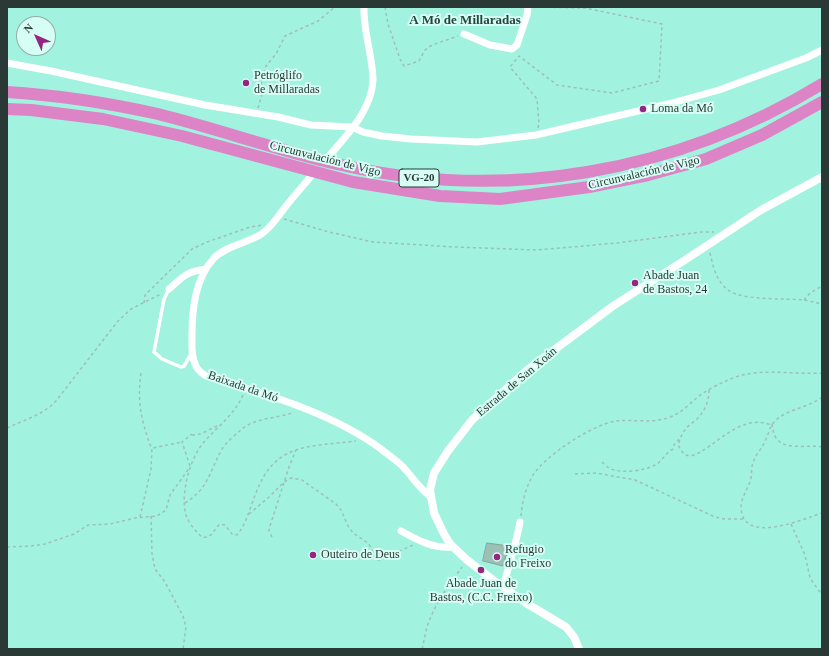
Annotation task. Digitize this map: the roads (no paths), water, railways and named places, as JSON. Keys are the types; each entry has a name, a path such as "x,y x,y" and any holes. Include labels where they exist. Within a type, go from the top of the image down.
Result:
{"highway":[{"name":"Circunvalación de Vigo","path":"7,92 70,98 124,107 173,118 362,170 424,178 482,181 551,177 590,172 656,157 704,142 760,118 822,84"},
{"name":"Circunvalación de Vigo","path":"7,109 31,110 110,120 182,136 353,182 440,196 500,198 597,185 648,175 706,159 762,135 822,102"}],"street":[{"name":"Baixada da Mó","path":"364,7 373,80 371,97 361,117 271,226 261,234 223,252 214,258 206,269 196,293 193,308 193,352 196,367 206,376 300,407 344,426 363,437 380,448 403,467 415,483 431,497"},
{"path":"464,34 490,45 512,49 517,45 527,15 528,7"},
{"path":"7,63 51,71 205,105 256,113 311,125 352,127 363,132 382,136 477,142 536,135 672,103 719,90 806,58 822,50"},
{"name":"Estrada de San Xoán","path":"579,649 574,637 566,627 503,587 467,560 453,547 444,534 434,512 430,490 434,473 448,451 472,420 526,371 613,306 761,210 822,177"},
{"path":"169,289 180,278 194,270 206,269"},
{"path":"503,587 515,546 520,522"},
{"path":"401,531 421,541 438,547 453,547"}],"lane":[{"path":"169,289 164,299 154,352 162,359 181,367 184,366 193,352"}],"place":[{"name":"Petróglifo de Millaradas","path":"246,83"},
{"name":"Loma da Mó","path":"643,109"},
{"name":"Abade Juan de Bastos, 24","path":"635,283"},
{"name":"Outeiro de Deus","path":"313,555"},
{"name":"Refugio do Freixo","path":"497,557"},
{"name":"Abade Juan de Bastos, (C.C. Freixo)","path":"481,570"}],"district":[{"name":"A Mó de Millaradas","path":"465,21"}]}
